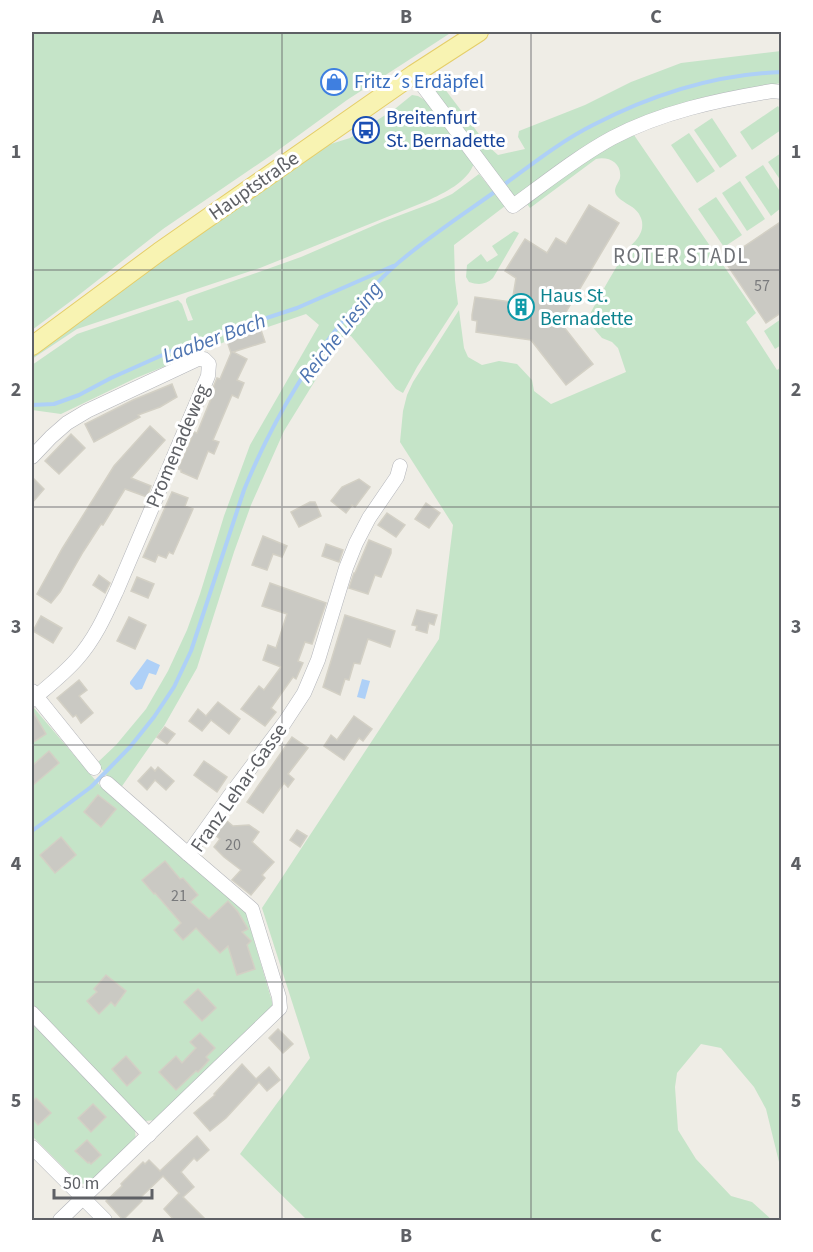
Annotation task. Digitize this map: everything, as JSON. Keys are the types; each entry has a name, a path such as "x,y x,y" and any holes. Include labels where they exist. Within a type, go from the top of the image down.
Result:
{"main road":[{"name":"Hauptstraße","path":"32,346 159,252 414,74 479,32"}],"street":[{"path":"414,74 513,206 583,155 614,137 650,121 715,101 772,91 782,92"},
{"name":"Promenadeweg","path":"32,457 67,423 87,411 198,359 204,359 209,364 208,376 104,617 77,660 33,696"},
{"name":"Franz Lehar-Gasse","path":"60,1221 280,1008 279,997 252,909 188,854 304,693 318,660 356,543 369,518 397,477 400,466"},
{"path":"33,696 94,768"},
{"path":"107,783 188,854"},
{"path":"32,1012 149,1134"},
{"path":"32,1147 105,1221"}],"green space":[{"path":"32,32 452,32 347,100 163,229 32,330"},
{"path":"781,51 781,83 704,97 637,121 515,198 433,89 433,82 438,73 438,80 488,146 498,155 525,149 518,137 519,131 585,105 631,82 681,63"},
{"path":"412,95 425,100 474,163 467,176 455,186 427,201 260,268 77,329 32,359 32,356 61,333 321,147 350,138"},
{"path":"778,106 781,111 781,130 752,150 740,132"},
{"path":"712,118 737,156 720,168 694,130"},
{"path":"689,133 715,171 697,183 671,145"},
{"path":"634,135 756,313 746,322 777,370 781,367 781,1166 766,1109 754,1087 721,1048 701,1044 677,1073 675,1087 678,1130 696,1159 731,1196 752,1202 772,1220 307,1220 240,1154 310,1058 262,908 439,639 453,525 400,442 407,395 459,310 464,348 468,357 482,365 499,361 517,364 532,380 534,391 551,404 626,372 618,348 612,342 602,338 590,324 591,312 599,297 621,259 642,230 642,220 638,212 616,195 615,189 620,178 619,168 610,160 596,159 530,208 527,204 590,156"},
{"path":"781,153 781,181 768,162"},
{"path":"763,165 781,193 781,208 771,216 745,177"},
{"path":"479,174 505,206 454,245 458,304 403,393 396,389 351,336 342,337 284,431 251,505 197,668 164,726 120,789 97,763 116,745 146,709 168,671 187,630 250,445 319,325 306,314 227,341 136,378 61,414 32,410 32,365 77,334 178,300 182,304 188,321 193,320 186,302 188,297 301,257 435,202 452,194"},
{"path":"740,181 765,219 747,231 722,193"},
{"path":"716,197 742,235 724,247 698,209"},
{"path":"514,231 519,233 493,278 482,284 469,282 466,277 467,265 481,254 487,262 498,255 492,246"},
{"path":"781,319 781,345 775,349 764,331"},
{"path":"34,708 102,788 246,913 273,1005 156,1120 145,1121 32,1006 32,709"},
{"path":"32,1024 135,1129 136,1143 91,1183 80,1184 32,1136"}],"water":[{"path":"147,659 160,665 156,675 149,673 142,689 136,690 130,682"},
{"path":"362,679 370,681 365,699 357,697"}],"building":[{"name":"Haus St. Bernadette","path":"589,205 619,223 560,322 593,364 566,385 531,340 476,332 477,321 472,320 472,315 475,297 512,302 516,278 505,271 525,239 547,253 556,238 566,244"},
{"path":"782,221 782,312 766,323 724,260"},
{"path":"261,330 265,342 233,352 247,359 237,380 244,383 238,398 232,395 213,440 219,442 214,454 208,451 197,479 181,472 178,469 194,432 197,433 215,389 213,388 217,378 220,379 231,353 227,341"},
{"path":"172,384 177,397 160,407 138,415 140,417 94,442 85,424"},
{"path":"150,426 165,440 131,478 151,486 147,497 125,489 51,603 37,594 62,549 114,466"},
{"path":"71,434 85,448 59,474 45,461"},
{"path":"32,477 44,489 32,503"},
{"path":"359,479 370,487 355,507 352,505 346,513 331,501 342,487"},
{"path":"172,492 188,498 185,506 193,509 173,554 169,552 166,558 158,555 155,562 143,557"},
{"path":"310,502 315,502 321,516 299,527 291,512"},
{"path":"426,503 440,513 429,528 415,519"},
{"path":"387,513 405,525 396,537 378,525"},
{"path":"263,536 287,546 282,557 273,554 267,570 252,565"},
{"path":"369,540 391,549 391,553 381,577 375,575 368,594 349,588"},
{"path":"326,544 343,550 339,562 322,556"},
{"path":"99,575 110,583 105,593 93,585"},
{"path":"137,577 154,584 148,598 131,591"},
{"path":"270,583 326,603 312,644 305,642 298,661 303,663 296,679 293,677 271,708 276,712 265,726 241,709 259,686 264,690 281,667 263,660 268,645 276,648 287,614 262,606"},
{"path":"417,610 437,615 434,625 429,623 427,633 416,630 417,626 412,625"},
{"path":"345,615 395,631 390,647 368,639 360,664 354,663 349,680 345,679 340,695 323,687"},
{"path":"41,616 62,628 53,643 33,631"},
{"path":"129,617 146,625 135,649 117,641"},
{"path":"79,680 87,690 79,696 93,713 81,723 76,715 73,717 57,698"},
{"path":"218,702 240,719 229,734 211,720 202,731 189,721 198,709 206,716"},
{"path":"32,710 46,734 32,743"},
{"path":"354,716 372,729 363,741 359,738 344,760 324,746 331,735 337,740"},
{"path":"165,727 175,734 167,744 157,737"},
{"path":"292,737 308,748 288,774 294,779 288,787 284,783 263,813 247,802"},
{"path":"49,751 59,763 32,786 32,766"},
{"path":"204,761 227,777 217,792 194,775"},
{"path":"151,767 155,771 158,767 174,781 166,790 155,780 147,790 138,781"},
{"path":"98,795 116,809 101,827 84,812"},
{"path":"227,821 233,826 249,825 259,832 252,842 274,862 262,875 265,878 251,895 232,880 241,870 214,847 220,839 215,835"},
{"path":"297,830 307,836 300,847 290,840"},
{"path":"61,837 76,855 55,873 40,855"},
{"path":"165,861 198,895 190,902 209,919 228,901 238,912 248,929 242,932 251,941 247,945 255,969 237,975 228,946 220,953 196,928 183,940 174,930 181,923 142,880"},
{"path":"106,975 126,991 115,1006 111,1002 99,1014 87,1001 97,992 94,989"},
{"path":"198,989 216,1008 202,1021 184,1002"},
{"path":"278,1029 293,1044 283,1053 269,1038"},
{"path":"200,1033 215,1048 206,1057 209,1060 198,1072 196,1071 176,1090 159,1072 176,1056 182,1063 196,1048 190,1042"},
{"path":"126,1056 141,1073 127,1086 112,1069"},
{"path":"242,1064 256,1079 269,1067 280,1080 267,1091 259,1082 226,1118 210,1131 194,1113 215,1095"},
{"path":"36,1098 51,1113 38,1125 32,1118 32,1103"},
{"path":"93,1104 106,1117 91,1132 78,1118"},
{"path":"197,1136 209,1150 197,1161 194,1158 181,1172 194,1187 183,1197 207,1221 175,1221 164,1209 180,1194 163,1176 140,1198 142,1201 123,1220 106,1201 143,1162 145,1164 149,1160 160,1171"},
{"path":"87,1140 101,1155 91,1164 75,1151"}],"waterway":[{"name":"Reiche Liesing","path":"502,186 569,138 638,104 708,82 782,72"},
{"name":"Reiche Liesing","path":"32,831 91,787 130,747 174,687 191,651 244,490 278,418 305,373 335,331 390,270 426,240 496,191"},
{"name":"Laaber Bach","path":"32,405 54,404 79,395 185,345 297,308 393,266"}],"place":[{"name":"Fritz´s Erdäpfel","path":"334,82"},
{"name":"Breitenfurt St. Bernadette","path":"366,130"},
{"name":"Haus St. Bernadette","path":"521,307"}],"district":[{"name":"ROTER STADL","path":"681,256"}]}
